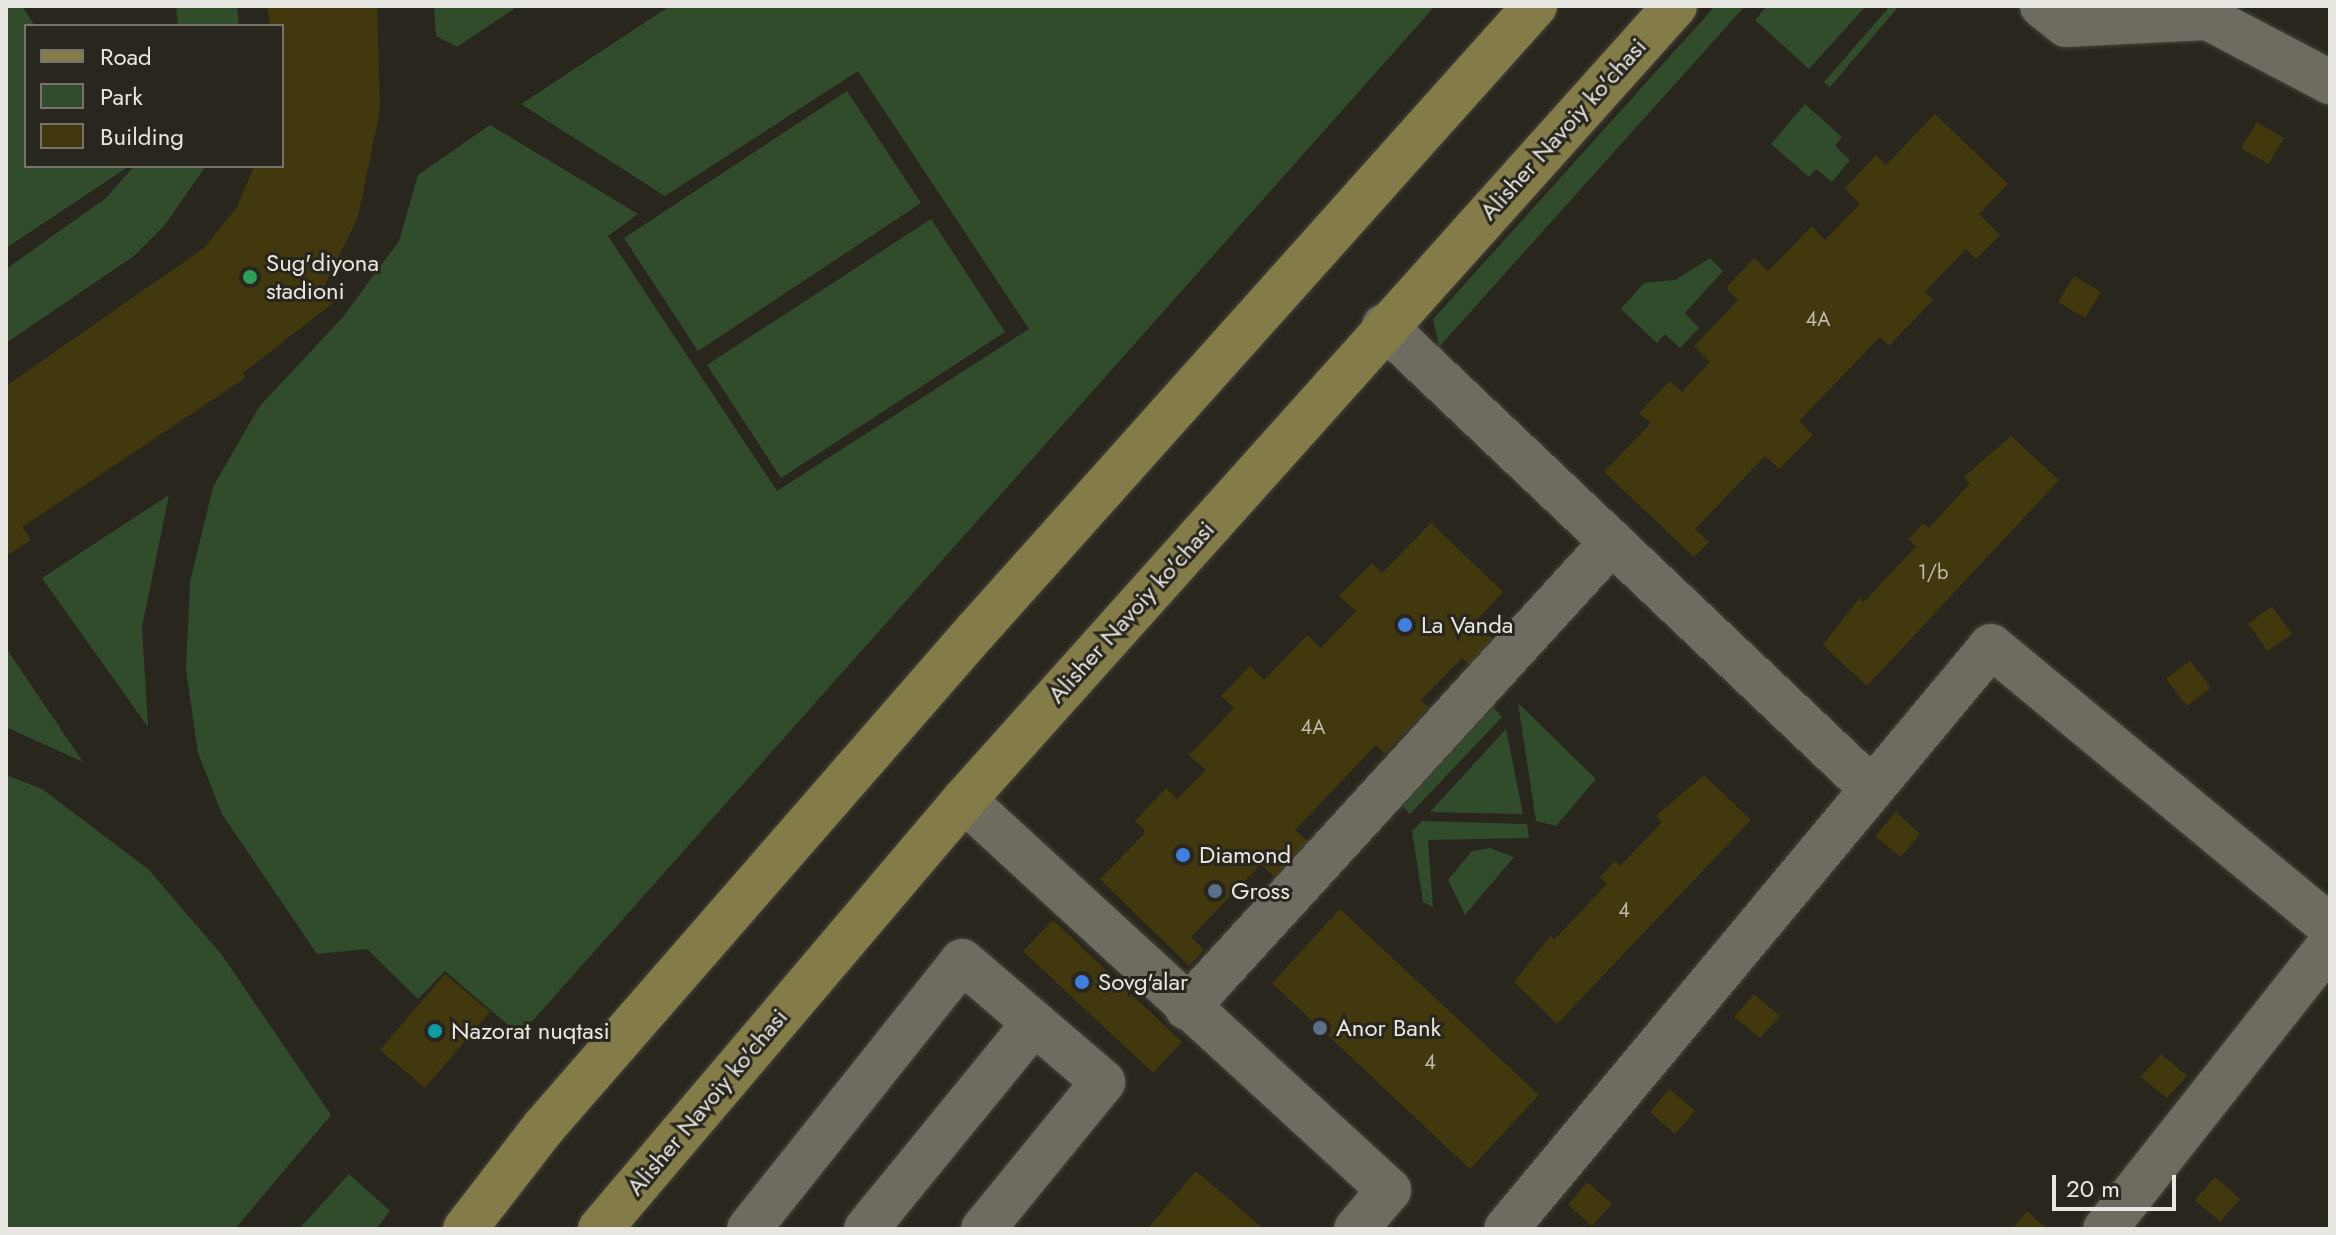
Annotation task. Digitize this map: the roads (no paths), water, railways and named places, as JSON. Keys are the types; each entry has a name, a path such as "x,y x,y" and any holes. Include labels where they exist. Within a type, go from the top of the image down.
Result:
{"main road":[{"path":"465,1229 543,1128 965,644 1535,6"},
{"name":"Alisher Navoiy ko'chasi","path":"600,1229 964,800 1384,326 1675,6"}],"street":[{"path":"2071,11 2208,18 2330,82"},
{"path":"1384,326 1871,788"},
{"path":"1187,1008 1612,542"},
{"path":"1506,1229 1991,646 2330,926"},
{"path":"964,800 1187,1008 1389,1190 1356,1229"},
{"path":"2105,1229 2330,944"},
{"path":"749,1229 962,961 1103,1082 983,1229"},
{"path":"866,1229 1034,1023"}],"place":[{"name":"Sug'diyona stadioni","path":"250,277"},
{"name":"La Vanda","path":"1405,625"},
{"name":"Diamond","path":"1183,855"},
{"name":"Gross","path":"1215,891"},
{"name":"Sovg'alar","path":"1082,982"},
{"name":"Anor Bank","path":"1320,1028"},
{"name":"Nazorat nuqtasi","path":"435,1031"}]}
